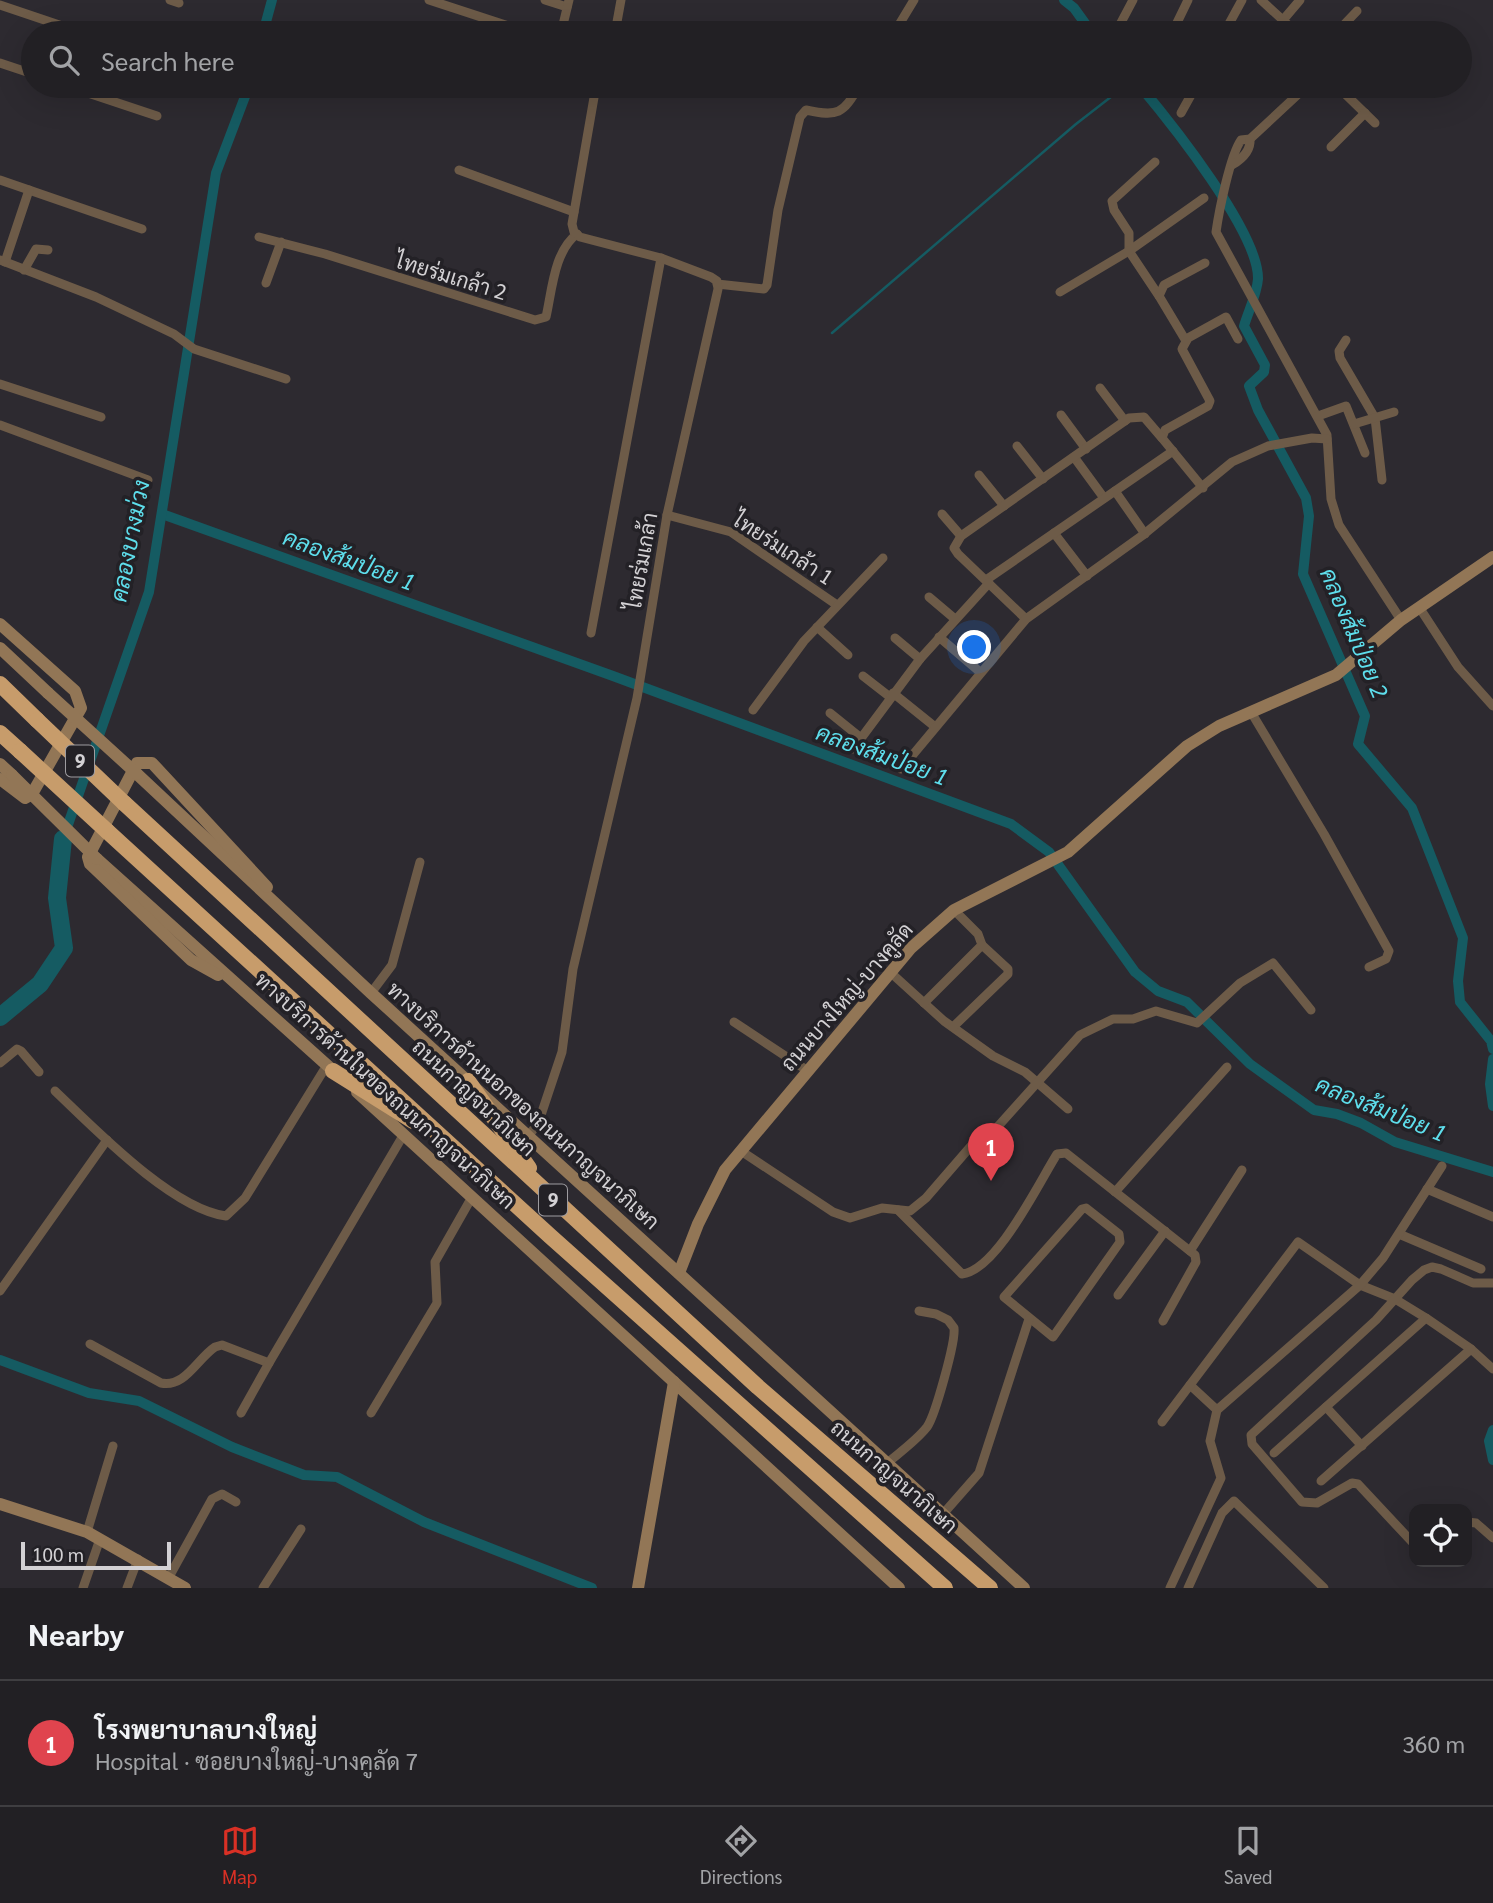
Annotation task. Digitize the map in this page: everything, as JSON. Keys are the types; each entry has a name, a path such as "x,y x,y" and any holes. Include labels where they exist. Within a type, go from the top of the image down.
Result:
{"highway":[{"name":"ถนนกาญจนาภิเษก","path":"0,684 124,803 758,1387 990,1588"},
{"name":"9","path":"0,733 450,1145 945,1588"},
{"path":"330,1068 450,1145"},
{"path":"468,1082 546,1193"}],"main road":[{"name":"ถนนบางใหญ่-บางคูลัด","path":"679,1273 715,1189 741,1151 911,948 954,910 1068,852 1187,746 1219,726 1336,675 1401,620 1493,557"},
{"path":"0,624 75,691 81,708 32,794 25,798 6,777"},
{"name":"ทางบริการด้านนอกของถนนกาญจนาภิเษก","path":"0,648 371,993 1024,1588"},
{"path":"243,988 191,960 90,864 88,857 137,763 152,763 258,874 285,911"},
{"name":"ทางบริการด้านในของถนนกาญจนาภิเษก","path":"0,764 6,777 404,1134 899,1588"},
{"path":"638,1588 674,1382"},
{"path":"0,1504 87,1531 185,1588"}],"street":[{"path":"429,0 493,21"},
{"path":"545,0 568,4"},
{"path":"617,21 621,0"},
{"path":"901,21 914,0"},
{"path":"1122,21 1133,0"},
{"path":"1178,21 1188,0"},
{"path":"1231,21 1242,0"},
{"path":"1261,0 1280,21"},
{"path":"1287,21 1300,0"},
{"path":"0,5 47,21"},
{"path":"1347,21 1357,11"},
{"path":"0,63 21,70"},
{"path":"112,98 157,116"},
{"path":"594,98 572,224 576,234 624,250 661,258 711,277 717,284 764,289 767,285 778,210 800,117 806,110 836,114 849,98"},
{"path":"1181,113 1189,98"},
{"path":"1294,98 1250,139 1241,140 1236,147 1232,154 1232,165 1216,232 1318,416 1327,439 1331,499 1339,525 1401,620"},
{"path":"1350,98 1376,123"},
{"path":"1331,147 1365,113"},
{"path":"1156,162 1112,201 1114,210 1129,233 1129,251 1186,341"},
{"path":"459,170 574,212"},
{"path":"0,180 142,229"},
{"path":"29,190 2,261 96,297 174,334 194,349 286,379"},
{"path":"1060,292 1129,251 1205,198"},
{"name":"ไทยร่มเกล้า 2","path":"259,237 536,320 546,317 561,254 566,243 576,234"},
{"path":"267,283 281,242"},
{"path":"24,270 38,247 48,250"},
{"path":"591,633 661,258"},
{"path":"1159,296 1164,285 1205,263"},
{"name":"ไทยร่มเกล้า","path":"528,1136 538,1124 562,1052 573,969 637,698 667,515 717,284"},
{"path":"1162,438 1166,430 1208,406 1209,401 1182,349 1186,341 1226,317 1238,339"},
{"path":"1346,341 1339,351 1340,358 1375,418 1382,480"},
{"path":"0,384 101,417"},
{"path":"1100,388 1125,421"},
{"path":"1318,416 1346,406 1365,453"},
{"path":"1354,424 1394,412"},
{"path":"1061,415 1086,449"},
{"path":"1026,620 954,548 961,536 1125,421 1144,417 1203,488"},
{"path":"0,425 148,480"},
{"path":"901,769 934,726 1026,620 1145,534 1232,462 1268,446 1327,439"},
{"path":"1017,446 1043,479"},
{"path":"853,749 920,659 987,581 1173,451"},
{"path":"1074,457 1104,498"},
{"path":"979,475 1004,506"},
{"path":"1115,491 1145,534"},
{"path":"942,514 961,536"},
{"name":"ไทยร่มเกล้า 1","path":"667,515 731,532 837,605"},
{"path":"1054,533 1087,576"},
{"path":"753,710 817,627 883,558"},
{"path":"929,597 954,619"},
{"path":"1419,607 1458,667 1493,706"},
{"path":"817,627 848,655"},
{"path":"939,637 980,672"},
{"path":"895,638 920,659"},
{"path":"863,676 934,726"},
{"path":"1251,712 1324,834 1389,951 1386,959 1369,967"},
{"path":"830,713 861,738"},
{"path":"371,993 392,965 420,862"},
{"path":"953,1027 1008,974 1007,969 982,945 978,934 954,910"},
{"path":"924,1003 982,945"},
{"path":"741,1151 833,1212 850,1218 882,1208 910,1211 918,1206 971,1146 992,1133 1035,1089 1037,1082 1080,1035 1113,1019 1133,1019 1156,1012 1196,1023 1240,983 1273,963 1311,1010"},
{"path":"890,972 953,1027 1037,1082 1068,1109"},
{"path":"734,1021 808,1071"},
{"path":"0,1063 17,1049 22,1051 39,1072"},
{"path":"1115,1192 1227,1067"},
{"path":"55,1091 107,1140 175,1196 198,1209 226,1216 245,1198 330,1068"},
{"path":"241,1413 404,1134"},
{"path":"0,1291 107,1140"},
{"path":"898,1210 962,1274 973,1273 1003,1242 1057,1154 1066,1153 1190,1251 1196,1262 1163,1321"},
{"path":"1170,1588 1221,1478 1210,1441 1217,1410 1360,1284 1399,1234 1442,1166"},
{"path":"1190,1251 1242,1170"},
{"path":"1427,1189 1493,1217"},
{"path":"371,1413 437,1303 435,1262 472,1197"},
{"path":"1086,1208 1119,1234 1120,1242 1053,1337 1029,1318 1004,1295 1086,1208"},
{"path":"1118,1295 1165,1231"},
{"path":"1399,1234 1481,1269"},
{"path":"1162,1422 1298,1242 1360,1284 1395,1299 1426,1318 1472,1349 1493,1369"},
{"path":"1409,1539 1358,1484 1352,1483 1317,1503 1302,1502 1252,1444 1251,1435 1412,1280 1432,1267 1473,1283 1493,1283"},
{"path":"886,1464 926,1428 934,1416 954,1342 954,1328 948,1320 919,1311"},
{"path":"943,1514 979,1474 1029,1318"},
{"path":"1274,1453 1426,1318"},
{"path":"90,1344 161,1383 171,1385 181,1381 215,1347 222,1345 256,1355 269,1363"},
{"path":"1321,1481 1472,1349"},
{"path":"1190,1385 1217,1410"},
{"path":"1326,1407 1362,1446"},
{"path":"87,1531 113,1446"},
{"path":"169,1577 212,1499 222,1494 236,1502"},
{"path":"1188,1588 1222,1513 1234,1501 1324,1588"},
{"path":"1472,1523 1493,1538"},
{"path":"263,1588 300,1529"},
{"path":"83,1588 100,1539"},
{"path":"127,1588 138,1559"}],"waterway":[{"name":"คลองบางม่วง","path":"266,21 272,0"},
{"name":"คลองส้มป่อย 2","path":"1064,0 1083,21"},
{"name":"คลองบางม่วง","path":"63,839 149,592 216,173 244,98"},
{"path":"832,333 1110,98"},
{"name":"คลองส้มป่อย 2","path":"1150,98 1211,179 1229,207 1254,259 1258,279 1244,326 1265,365 1264,372 1249,386 1258,410 1306,498 1309,516 1303,574 1365,716 1358,744 1412,808 1463,938 1458,981 1460,1002 1491,1041 1493,1049"},
{"name":"คลองส้มป่อย 1","path":"162,514 613,676 1011,824 1049,852 1135,972 1158,991 1187,1002 1250,1064 1314,1110 1337,1114 1361,1123 1395,1142 1493,1172"},
{"name":"คลองบางม่วง","path":"0,1017 40,984 64,948 57,898 63,839"},
{"name":"คลองส้มป่อย 2","path":"1493,1059 1490,1084 1493,1106"},
{"path":"0,1360 89,1393 139,1401 232,1447 304,1475 337,1477 424,1522 592,1588"},
{"path":"1493,1430 1489,1441 1493,1460"}],"place":[{"name":"โรงพยาบาลบางใหญ่","path":"991,1181"}]}
